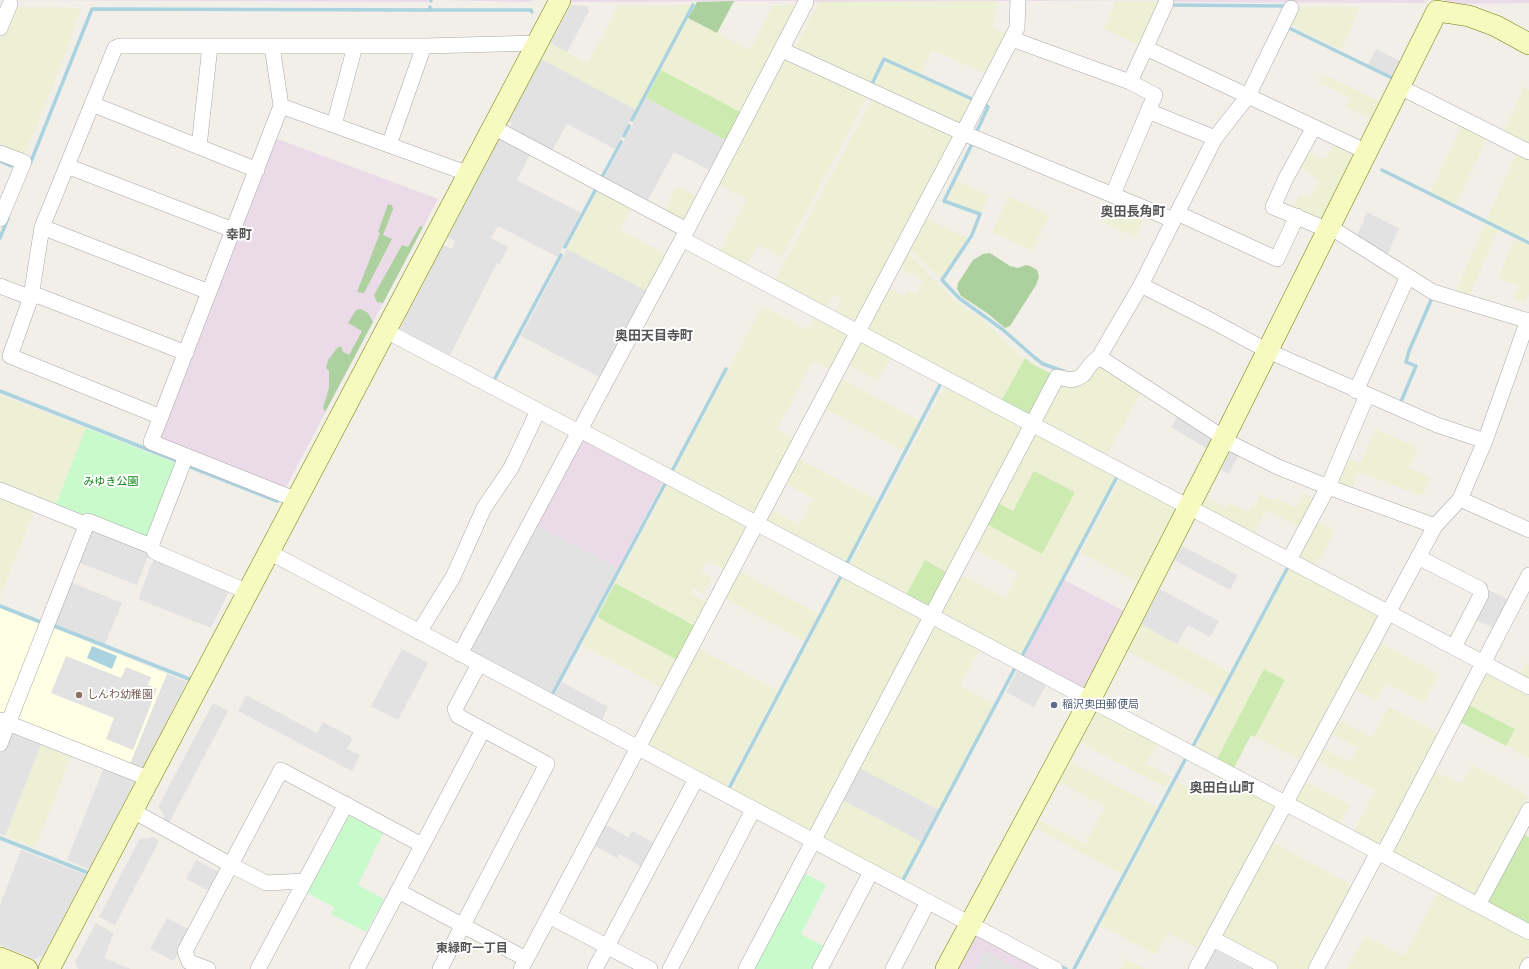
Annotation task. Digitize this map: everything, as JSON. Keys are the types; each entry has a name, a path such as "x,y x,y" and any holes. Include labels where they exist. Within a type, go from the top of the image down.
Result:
{"street":[{"path":"49,969 560,0"},
{"path":"398,891 462,925 524,964 637,748 964,133 1017,28 1018,0"},
{"path":"460,654 580,431 806,2"},
{"path":"1130,82 1166,3"},
{"path":"0,28 10,4"},
{"path":"946,969 1090,700 1224,439 1400,87 1436,5 1496,26 1529,44"},
{"path":"746,969 1057,377 1071,380 1078,378 1083,375 1090,364 1099,357 1141,285 1215,138 1248,96 1291,8"},
{"path":"1012,39 1130,82 1156,95 1113,194"},
{"path":"161,417 10,356 31,297 42,227 115,48 120,46 424,46 537,43"},
{"path":"199,147 210,46"},
{"path":"272,46 282,106 151,442 297,500"},
{"path":"334,125 355,46"},
{"path":"389,145 424,46"},
{"path":"1146,48 1367,152"},
{"path":"782,50 964,133 1277,259 1297,216"},
{"path":"1400,87 1529,152"},
{"path":"92,104 257,170"},
{"path":"282,106 468,174"},
{"path":"1148,112 1215,138"},
{"path":"493,127 858,332 1529,687"},
{"path":"1196,969 1435,526 1460,498 1485,440 1527,317 1433,292 1329,228 1273,207 1286,178 1314,127"},
{"path":"0,153 24,162 0,219"},
{"path":"67,166 233,230"},
{"path":"42,227 209,292"},
{"path":"1289,560 1328,488 1361,393 1408,276"},
{"path":"1141,285 1268,351 1361,393 1437,425 1485,440"},
{"path":"0,286 31,297 39,296 186,353"},
{"path":"386,331 538,411 580,431 1529,932"},
{"path":"1099,357 1224,439 1278,467 1328,488 1435,526"},
{"path":"419,632 453,577 484,508 511,468 538,411"},
{"path":"151,546 186,456"},
{"path":"0,490 87,525"},
{"path":"1460,498 1529,530"},
{"path":"0,744 4,721 88,522 151,546 155,552 248,592"},
{"path":"269,552 1055,969"},
{"path":"1418,557 1480,589 1481,595 1454,647"},
{"path":"1316,969 1380,854 1529,575"},
{"path":"440,969 547,764 458,716 455,709 479,664"},
{"path":"4,721 150,779"},
{"path":"357,969 483,730"},
{"path":"208,969 189,962 185,951 281,770 422,845"},
{"path":"595,969 696,779"},
{"path":"258,969 346,804"},
{"path":"670,969 753,810"},
{"path":"1478,905 1529,810"},
{"path":"133,811 266,883 306,881"},
{"path":"820,969 871,872"},
{"path":"893,969 928,902"},
{"path":"549,916 650,969"},
{"path":"1213,939 1270,969"},
{"path":"0,958 27,969"},
{"path":"1527,969 1529,964"}],"shaded area":[{"path":"0,0 429,0 429,2"},
{"path":"437,0 536,0 525,2"},
{"path":"569,0 800,0 571,2"},
{"path":"810,0 1015,0 1015,1 809,2"},
{"path":"1024,0 1164,0 1024,1"},
{"path":"1171,0 1425,0 1426,3 1170,2"},
{"path":"1444,0 1529,0 1529,3 1444,4"},
{"path":"997,1 993,27 1009,35 988,75 932,50 921,74 884,57 871,84 795,49 819,2"},
{"path":"1116,1 1164,1 1142,46 1104,29"},
{"path":"571,5 587,6 589,11 567,52 550,43"},
{"path":"691,5 636,110 541,59 550,43 588,63 618,6"},
{"path":"797,5 742,113 661,70 688,18 750,50 773,6"},
{"path":"18,7 81,8 64,58 25,155 0,144 0,39 10,13"},
{"path":"1299,7 1360,7 1341,50 1291,25"},
{"path":"1376,49 1402,62 1395,78 1368,65"},
{"path":"783,55 868,96 782,257 758,245 745,269 718,255 747,199 715,182"},
{"path":"541,59 636,110 615,149 567,124 552,151 509,128 512,123 508,121"},
{"path":"886,61 974,102 961,128 872,89"},
{"path":"1322,74 1382,102 1374,120 1346,107 1350,97 1318,83"},
{"path":"1524,87 1529,90 1529,145 1503,132"},
{"path":"646,98 727,141 711,171 674,152 647,202 604,179"},
{"path":"872,99 957,134 858,325 833,315 842,299 834,294 825,311 774,282"},
{"path":"1462,124 1487,137 1456,205 1430,193"},
{"path":"501,135 532,151 517,180 581,213 558,257 498,226 491,238 508,247 500,264 497,263 450,355 400,329 443,245 452,249 455,241 448,237"},
{"path":"275,138 438,199 285,489 158,439"},
{"path":"1334,142 1357,153 1323,223 1292,210 1299,194 1310,198 1319,181 1295,165 1303,150 1326,160"},
{"path":"1517,152 1529,158 1529,231 1525,240 1486,221"},
{"path":"957,181 989,196 981,213 947,200"},
{"path":"677,186 697,197 685,222 664,211"},
{"path":"600,187 633,204 620,230 666,254 647,291 567,249"},
{"path":"1009,196 1049,215 1032,251 992,232"},
{"path":"1114,199 1146,213 1136,237 1104,223"},
{"path":"1367,212 1399,228 1387,256 1356,238"},
{"path":"924,217 968,238 941,279 908,247"},
{"path":"1485,224 1498,230 1468,299 1454,295"},
{"path":"1515,238 1529,246 1529,294 1525,303 1513,298 1518,286 1498,278"},
{"path":"567,249 647,291 601,378 521,336"},
{"path":"906,251 955,301 983,320 1024,359 1001,401 864,329 887,287 904,296 908,290 916,294 923,280 898,267"},
{"path":"762,306 807,330 814,317 851,336 833,371 813,361 777,429 796,439 757,514 675,471"},
{"path":"859,339 891,356 878,381 846,364"},
{"path":"1099,362 1142,390 1105,459 1040,425 1058,384"},
{"path":"838,377 920,421 904,451 822,407"},
{"path":"945,386 1027,430 950,574 906,595 850,565"},
{"path":"0,395 86,428 55,507 0,485"},
{"path":"1179,414 1215,436 1209,450 1171,427"},
{"path":"1375,429 1418,447 1409,468 1431,477 1422,496 1358,472 1351,491 1333,484 1344,457 1361,463"},
{"path":"1033,433 1116,476 1021,655 938,611 958,573 1005,598 1018,573 972,548 985,523 1042,553 1013,511 996,502"},
{"path":"583,438 664,480 618,568 536,525"},
{"path":"1232,448 1240,452 1229,474 1221,470"},
{"path":"796,457 878,501 845,563 763,519 768,509 799,525 813,499 783,482"},
{"path":"1120,479 1178,510 1140,584 1081,553"},
{"path":"670,481 747,522 749,529 727,571 707,561 701,572 712,578 704,593 693,588 690,593 710,604 697,627 615,583"},
{"path":"1303,493 1318,500 1303,529 1265,510 1253,537 1201,509 1206,498 1227,508 1230,503 1249,512 1252,505 1255,506 1260,494 1272,500 1274,497 1296,507"},
{"path":"0,494 35,508 0,597"},
{"path":"1313,520 1335,530 1315,570 1292,558"},
{"path":"536,525 618,568 551,695 469,650"},
{"path":"91,528 150,551 137,585 75,561"},
{"path":"1182,546 1238,575 1230,590 1174,560"},
{"path":"154,558 230,589 211,628 138,599"},
{"path":"1289,568 1378,615 1300,760 1255,737 1285,680 1265,669 1217,759 1195,748"},
{"path":"737,570 819,614 804,641 722,597"},
{"path":"844,575 924,617 811,831 731,789"},
{"path":"1064,580 1126,612 1085,691 1022,657"},
{"path":"68,581 122,603 105,644 51,623"},
{"path":"1160,589 1219,621 1210,637 1188,625 1177,644 1141,624"},
{"path":"1489,590 1513,602 1499,631 1475,619"},
{"name":"しんわ幼稚園","path":"0,608 44,626 49,626 167,674 129,766 0,717"},
{"path":"597,617 679,661 664,689 582,645"},
{"path":"931,622 980,648 960,686 994,704 939,810 856,766"},
{"path":"1141,624 1230,672 1216,698 1127,651"},
{"path":"1377,641 1439,674 1424,703 1386,683 1376,701 1352,688"},
{"path":"696,647 778,691 726,787 645,743"},
{"path":"402,649 428,663 398,720 371,706"},
{"path":"66,656 121,678 126,667 151,677 148,685 157,689 133,750 106,739 114,718 51,693"},
{"path":"1525,663 1529,665 1529,683 1517,677"},
{"path":"1019,667 1048,682 1034,707 1006,692"},
{"path":"1483,670 1529,694 1529,758 1506,746 1515,729 1465,703"},
{"path":"167,674 187,682 142,769 130,764"},
{"path":"562,682 608,707 601,722 554,696"},
{"path":"246,695 317,733 323,722 353,738 347,749 360,755 352,771 238,711"},
{"path":"213,703 228,711 168,825 162,811 158,807"},
{"path":"1389,707 1442,735 1384,847 1354,831 1375,790 1314,759 1320,747 1350,762 1357,748 1328,732 1335,718 1372,737"},
{"path":"1099,709 1159,741 1147,764 1171,777 1166,788 1081,743"},
{"path":"9,729 43,740 5,836 0,834 0,752"},
{"path":"43,740 73,752 35,848 5,836"},
{"path":"1070,761 1157,807 1122,874 1035,828 1039,820 1085,844 1105,807 1059,782"},
{"path":"105,765 137,777 89,869 67,860"},
{"path":"1472,765 1529,796 1477,896 1389,850 1431,770 1462,784"},
{"path":"856,766 939,810 922,842 839,798"},
{"path":"1223,775 1277,804 1199,949 1168,933 1156,955 1100,925 1177,781 1210,799"},
{"path":"1303,780 1350,805 1340,824 1293,799"},
{"path":"839,798 922,842 902,880 819,836"},
{"path":"604,824 628,837 632,831 656,844 644,868 619,854 617,858 593,845"},
{"path":"152,837 159,841 115,925 99,917 140,838 147,839"},
{"path":"1272,842 1352,885 1307,969 1281,969 1222,938 1221,935"},
{"path":"21,850 86,875 43,956 35,959 0,945 0,905"},
{"path":"196,860 221,873 211,892 186,879"},
{"path":"1439,891 1529,939 1529,952 1520,969 1347,969 1365,936 1404,956"},
{"path":"167,918 190,930 174,961 150,949"},
{"path":"96,923 114,933 104,958 131,969 78,969 75,962"},
{"path":"978,934 1043,969 954,969 971,937"},
{"path":"1213,949 1251,969 1203,969"},
{"path":"985,951 1019,969 976,969"},
{"path":"1125,959 1145,969 1120,969"}],"green space":[{"path":"734,1 717,33 688,18 697,2"},
{"path":"661,70 742,113 727,141 646,98"},
{"path":"388,204 392,205 393,209 383,235 392,239 364,293 357,292 380,233 378,232"},
{"path":"420,226 423,227 383,303 377,302 374,295 402,245 408,247"},
{"path":"990,253 1010,266 1018,268 1026,265 1030,266 1037,270 1039,277 1036,285 1010,326 1005,328 987,313 961,296 957,289 958,283 973,260 983,254"},
{"path":"361,309 368,313 373,322 325,412 323,408 329,388 329,371 326,368 328,360 338,347 342,347 342,351 349,355 362,331 348,323 356,310"},
{"path":"1025,358 1034,365 1052,374 1033,418 1001,401"},
{"name":"みゆき公園","path":"86,428 180,465 151,541 56,504"},
{"path":"1034,471 1075,492 1042,554 985,523 996,502 1013,511"},
{"path":"925,560 950,574 932,608 906,595"},
{"path":"615,583 697,627 679,661 597,617"},
{"path":"1264,669 1285,680 1255,737 1251,735 1234,768 1217,759"},
{"path":"1465,703 1515,729 1506,746 1456,720"},
{"path":"350,816 383,833 358,885 384,899 366,932 331,914 334,907 307,893 346,819"},
{"path":"1521,832 1529,837 1529,924 1485,901"},
{"path":"802,872 826,885 801,934 827,948 816,969 752,969"}],"water":[{"path":"92,646 117,656 112,669 87,658"}],"waterway":[{"path":"632,120 693,5"},
{"path":"1170,5 1285,6"},
{"path":"430,7 430,10 531,10 532,12"},
{"path":"30,164 92,9 430,10"},
{"path":"1288,25 1287,27 1392,78"},
{"path":"871,86 884,59 972,99"},
{"path":"976,133 988,107 984,104"},
{"path":"624,136 629,126"},
{"path":"601,179 621,142"},
{"path":"973,142 944,201 980,214 972,235 942,280 959,298 1002,329 1043,364 1063,371"},
{"path":"0,161 11,166"},
{"path":"1382,170 1529,243"},
{"path":"565,247 597,187"},
{"path":"0,238 8,218"},
{"path":"494,380 561,255"},
{"path":"1400,404 1416,366 1406,362 1409,351 1432,298"},
{"path":"671,473 726,369"},
{"path":"846,565 942,381"},
{"path":"0,391 177,461"},
{"path":"188,466 277,501"},
{"path":"1021,658 1118,475"},
{"path":"551,697 666,482"},
{"path":"1192,748 1289,565"},
{"path":"728,790 842,574"},
{"path":"0,606 43,623"},
{"path":"52,625 189,679"},
{"path":"901,882 1016,666"},
{"path":"1074,969 1186,758"},
{"path":"0,838 86,872"},
{"path":"1058,965 1066,969"}],"place":[{"name":"しんわ幼稚園","path":"79,695"},
{"name":"稲沢奥田郵便局","path":"1054,705"}],"district":[{"name":"奥田長角町","path":"1133,213"},
{"name":"幸町","path":"239,236"},
{"name":"奥田天目寺町","path":"654,337"},
{"name":"奥田白山町","path":"1222,789"},
{"name":"東緑町一丁目","path":"472,949"}]}
